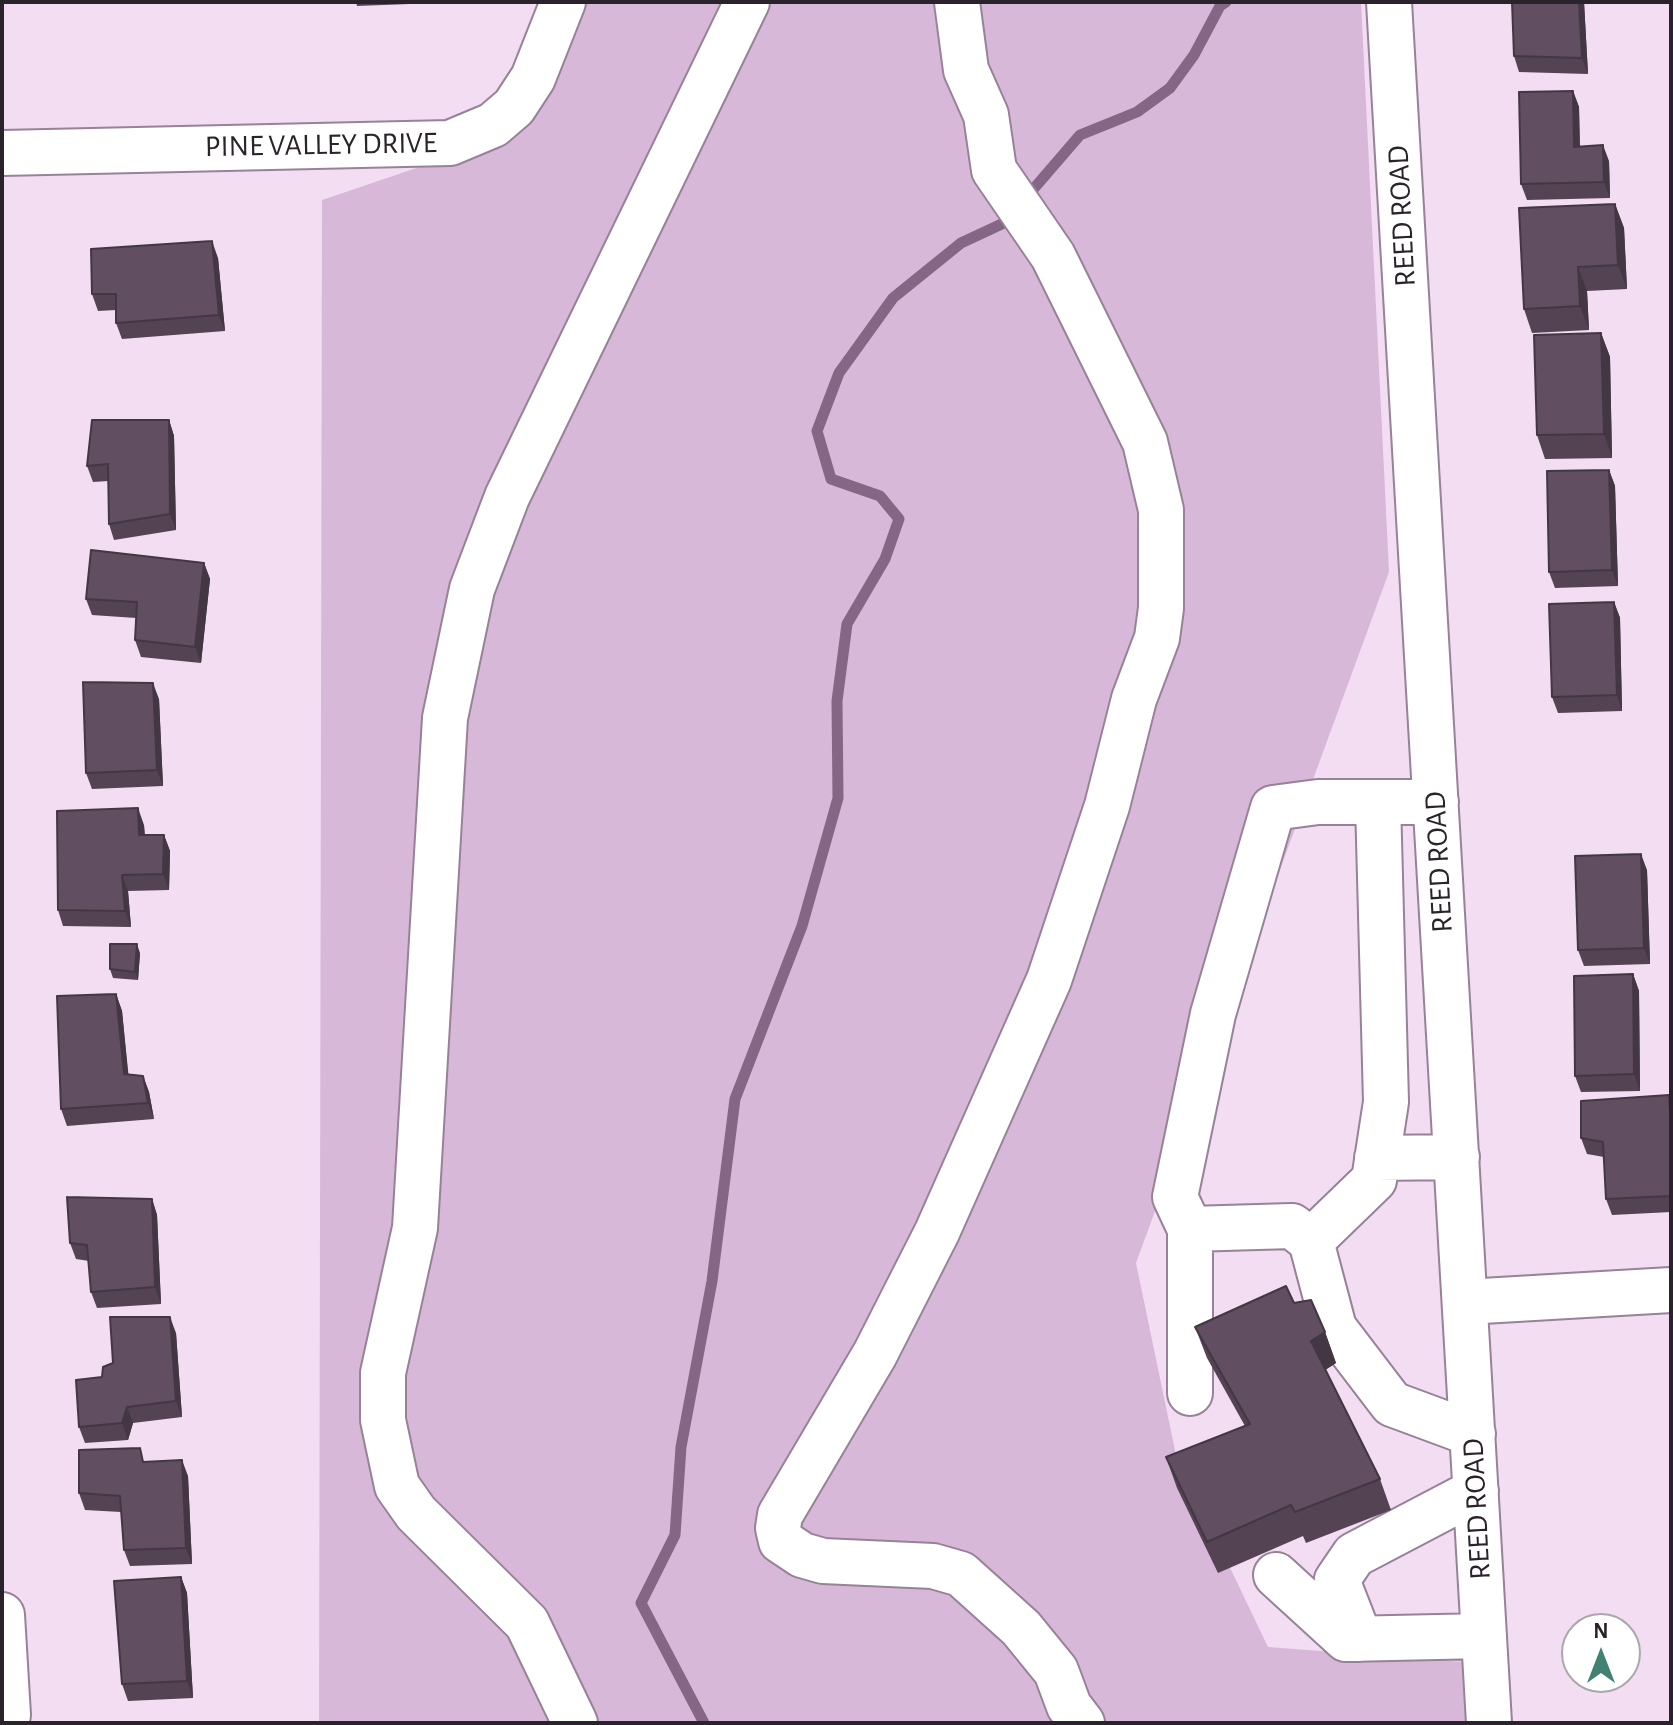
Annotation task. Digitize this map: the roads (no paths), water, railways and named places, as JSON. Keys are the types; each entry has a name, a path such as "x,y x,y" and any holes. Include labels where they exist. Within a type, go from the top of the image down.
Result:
{"street":[{"name":"PINE VALLEY DRIVE","path":"2,153 450,143 493,125 514,107 533,78 563,2"},
{"path":"575,1723 527,1623 416,1513 397,1486 383,1420 383,1373 415,1228 445,718 472,589 507,497 747,2"},
{"path":"957,2 966,70 986,115 994,170 1053,256 1145,442 1161,510 1161,608 1157,638 1134,699 1107,806 1049,980 937,1232 875,1354 780,1515 778,1528 781,1541 802,1555 823,1561 933,1566 961,1574 1021,1628 1056,1671 1069,1706 1082,1723"},
{"name":"REED ROAD","path":"1389,2 1489,1723"},
{"path":"1190,1393 1190,1229 1175,1197 1213,1014 1273,808 1318,802 1436,802"},
{"path":"1311,1241 1374,1180 1386,1102 1378,802"},
{"path":"1377,1158 1457,1157"},
{"path":"1190,1229 1292,1226 1311,1241 1334,1328 1392,1404 1473,1434"},
{"path":"1465,1302 1671,1290"},
{"path":"1360,1639 1337,1580 1354,1555 1476,1491"},
{"path":"1276,1575 1346,1639 1484,1636"},
{"path":"2,1615 8,1715"}],"waterway":[{"path":"1024,200 1080,135 1137,112 1170,88 1194,55 1220,6 1226,2"},
{"path":"704,1723 641,1603 675,1535 681,1447 712,1281 735,1099 802,926 838,798 837,701 847,624 885,559 899,519 880,496 831,479 817,431 839,373 893,298 961,243 1006,222 1013,213"}]}
